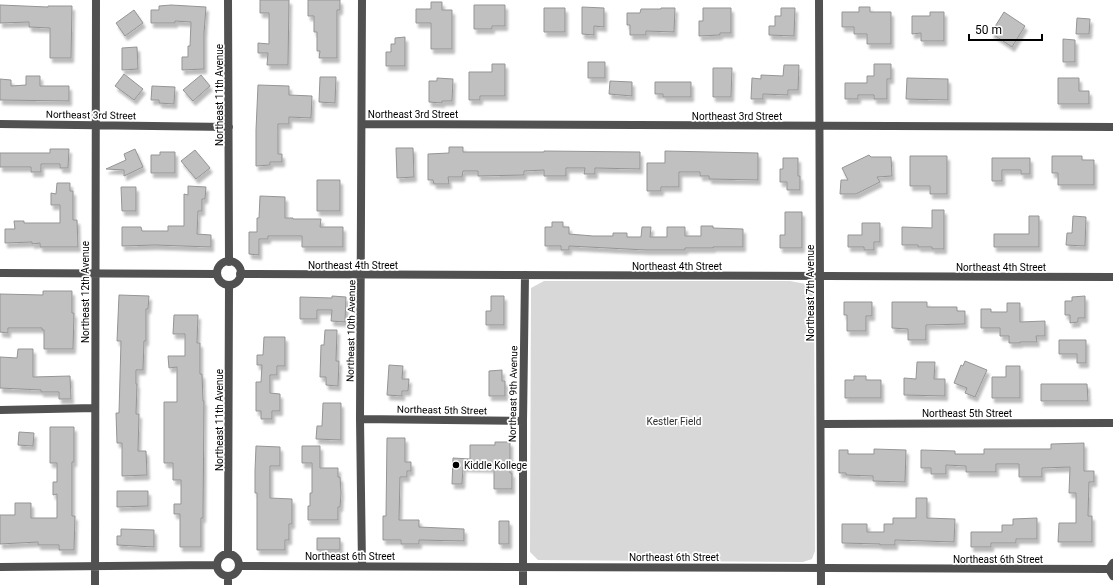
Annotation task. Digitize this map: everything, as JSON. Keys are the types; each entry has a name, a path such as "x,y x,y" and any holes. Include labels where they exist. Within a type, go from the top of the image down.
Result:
{"street":[{"name":"Northeast 12th Avenue","path":"95,585 96,0"},
{"name":"Northeast 11th Avenue","path":"228,0 229,262"},
{"name":"Northeast 10th Avenue","path":"362,0 362,275 360,418 362,566"},
{"name":"Northeast 7th Avenue","path":"819,0 822,424 821,585"},
{"name":"Northeast 3rd Street","path":"0,124 229,127"},
{"name":"Northeast 3rd Street","path":"362,124 1113,127"},
{"path":"229,262 237,265 240,274 237,281 229,285 220,282 217,274 219,266 229,262"},
{"path":"0,272 217,274"},
{"name":"Northeast 4th Street","path":"240,274 1113,277"},
{"name":"Northeast 9th Avenue","path":"523,585 525,275"},
{"name":"Northeast 11th Avenue","path":"228,554 229,285"},
{"path":"0,410 95,408"},
{"name":"Northeast 5th Street","path":"360,418 523,421"},
{"name":"Northeast 5th Street","path":"822,424 1113,423"},
{"path":"228,554 235,556 239,566 234,575 228,576 220,574 217,565 218,560 221,557 228,554"},
{"path":"0,567 217,565"},
{"name":"Northeast 6th Street","path":"239,566 1112,569"},
{"path":"228,576 228,585"}],"green space":[{"name":"Kestler Field","path":"544,281 790,281 806,284 814,294 815,551 812,559 803,562 538,560 530,552 531,288"}],"building":[{"path":"260,0 289,0 288,65 267,65 268,53 258,53 258,43 269,44 269,13 260,13"},
{"path":"308,0 340,0 340,10 337,10 337,58 319,58 320,51 317,51 317,32 314,32 314,16 308,16"},
{"path":"431,2 442,2 442,10 452,10 452,49 431,49 431,23 416,23 416,9 431,9"},
{"path":"0,5 48,7 72,6 71,58 50,58 50,28 29,27 29,22 0,23"},
{"path":"171,5 206,7 204,69 182,70 182,57 188,57 191,22 175,21 175,23 151,23 151,10 159,10 159,6"},
{"path":"474,5 505,5 505,26 492,26 492,29 474,29"},
{"path":"582,7 604,8 604,27 594,26 594,35 582,34"},
{"path":"859,7 870,7 870,12 891,12 891,44 867,44 867,34 854,34 854,27 842,27 842,12 859,12"},
{"path":"544,8 565,8 565,32 544,32"},
{"path":"675,8 674,32 646,31 646,35 630,35 630,25 627,25 627,13 640,13 641,9"},
{"path":"703,8 731,8 731,33 699,36 699,21 703,21"},
{"path":"781,8 795,8 794,36 769,35 769,26 775,26 775,16 781,16"},
{"path":"134,10 143,23 125,36 116,23"},
{"path":"930,12 944,12 944,41 921,41 921,33 912,34 912,16 930,16"},
{"path":"1004,12 1025,26 1012,47 991,33"},
{"path":"1077,18 1090,19 1089,34 1076,34"},
{"path":"405,37 405,66 386,66 386,52 391,52 391,44 395,44 395,38"},
{"path":"1063,39 1075,40 1075,62 1063,62"},
{"path":"137,47 138,69 122,70 122,48"},
{"path":"588,62 605,62 605,78 588,78"},
{"path":"492,64 505,64 505,96 480,96 480,100 469,100 469,72 492,72"},
{"path":"874,64 891,64 891,79 887,79 887,99 874,99 874,95 858,95 858,99 845,99 845,83 867,83 867,76 874,76"},
{"path":"784,65 799,65 798,90 788,90 788,95 763,94 763,99 751,99 752,78 761,79 761,75 783,76"},
{"path":"713,68 732,68 731,97 713,97"},
{"path":"124,74 143,89 134,100 115,86"},
{"path":"201,75 210,86 193,101 183,90"},
{"path":"26,76 40,76 40,86 69,86 69,101 0,100 0,79 11,80 11,86 26,85"},
{"path":"320,77 336,77 335,103 319,102"},
{"path":"437,78 453,79 452,101 442,101 442,103 429,102 429,81 437,81"},
{"path":"907,78 948,79 948,100 906,99"},
{"path":"1058,78 1079,78 1079,91 1089,91 1089,104 1058,104"},
{"path":"610,81 632,82 632,96 609,94"},
{"path":"655,82 691,82 691,97 663,97 663,94 655,94"},
{"path":"258,85 289,86 289,95 312,96 311,118 289,117 289,124 278,124 278,154 282,154 282,162 270,162 270,165 256,166 256,130"},
{"path":"152,86 175,87 174,104 159,103 159,100 151,100"},
{"path":"449,147 463,147 463,152 640,152 640,169 595,168 595,174 584,174 585,168 566,168 566,176 544,176 544,170 524,171 524,175 478,176 478,171 463,171 462,177 448,177 449,184 434,184 433,180 428,180 428,154 449,153"},
{"path":"396,148 413,148 414,177 397,178"},
{"path":"50,149 69,149 68,168 60,168 60,164 41,164 41,172 31,172 31,167 0,167 0,153 50,153"},
{"path":"135,149 143,167 124,176 124,170 106,169 126,160 124,154"},
{"path":"195,150 210,168 196,179 181,161"},
{"path":"665,151 758,153 758,180 709,179 709,176 700,176 700,172 679,172 679,187 661,187 661,191 647,191 647,163 665,163"},
{"path":"160,152 175,152 175,173 151,173 151,155 160,155"},
{"path":"869,155 871,157 891,157 892,176 877,177 880,182 856,194 840,194 841,180 848,180 842,168"},
{"path":"910,156 947,156 947,194 930,194 930,186 910,186"},
{"path":"1052,156 1082,156 1082,160 1094,160 1094,185 1058,185 1058,173 1052,173"},
{"path":"783,158 798,158 800,190 787,190 787,182 780,182 780,169 783,169"},
{"path":"992,158 1030,158 1030,174 1021,174 1021,170 1002,170 1002,181 992,181"},
{"path":"317,180 340,180 340,211 317,211"},
{"path":"57,183 70,183 70,191 73,191 73,220 77,220 78,247 40,247 40,243 32,244 32,242 5,243 5,229 15,229 14,221 24,221 24,223 60,223 60,205 51,205 51,193 56,194"},
{"path":"188,186 206,187 205,199 202,199 202,211 198,211 197,234 211,235 211,247 155,245 122,246 122,227 141,227 142,231 168,231 168,226 184,226 184,194 188,195"},
{"path":"121,187 136,187 136,211 122,211"},
{"path":"260,196 285,197 285,218 321,219 320,227 343,227 343,247 302,247 302,236 268,236 268,239 259,239 259,255 249,254 249,232 257,232"},
{"path":"932,210 944,210 944,249 918,247 918,245 902,245 902,227 932,228"},
{"path":"785,212 802,212 802,248 780,248 780,235 785,235"},
{"path":"1029,216 1039,216 1039,247 994,247 994,234 1029,234"},
{"path":"1073,216 1086,217 1085,246 1066,245 1067,233 1072,233"},
{"path":"552,222 563,222 563,227 569,227 569,234 593,236 613,236 613,233 627,233 627,237 641,237 642,227 651,227 650,237 667,237 667,227 685,227 685,236 701,236 701,226 743,229 743,247 685,248 685,250 646,250 569,246 569,250 561,250 561,246 545,246 545,227 552,227"},
{"path":"862,223 880,223 880,242 874,242 874,250 864,250 864,247 848,247 848,235 862,235"},
{"path":"43,291 72,291 72,313 74,313 73,349 44,349 44,330 42,330 42,328 8,328 8,333 0,332 0,294 43,295"},
{"path":"119,295 149,296 148,309 146,309 146,341 144,341 143,370 136,370 136,414 139,414 138,451 146,451 147,475 122,476 122,443 117,443 116,413 119,413 121,341 117,341"},
{"path":"332,296 346,297 345,322 331,321 332,310 317,310 317,319 300,319 300,297 332,298"},
{"path":"491,296 504,296 504,325 486,325 486,311 491,311"},
{"path":"1085,296 1085,318 1078,318 1078,322 1070,323 1070,315 1065,315 1065,301 1072,301 1072,297"},
{"path":"844,302 872,302 872,316 866,316 866,331 847,331 847,315 844,315"},
{"path":"892,302 927,302 927,307 957,307 957,311 965,311 965,324 926,325 926,340 908,340 908,329 892,328"},
{"path":"1007,303 1020,303 1020,322 1045,321 1045,336 1036,336 1037,342 1009,343 1009,336 1000,336 1000,328 981,328 981,309 991,309 991,312 1007,312"},
{"path":"174,315 198,315 197,343 200,343 200,374 202,374 204,401 203,518 201,518 201,547 180,547 180,514 174,514 174,504 181,504 181,480 173,480 173,463 164,463 164,402 177,402 177,367 169,368 168,356 185,356 185,334 173,334"},
{"path":"325,330 337,330 336,361 339,361 338,386 326,385 326,377 320,377 321,345 324,345"},
{"path":"264,337 285,337 285,366 277,366 277,375 270,375 270,393 280,394 280,411 272,411 272,419 261,419 261,411 256,411 256,382 261,382 262,365 257,365 257,355 263,355"},
{"path":"1059,340 1086,340 1086,363 1077,363 1077,354 1059,354"},
{"path":"18,349 33,349 33,377 70,376 71,399 59,399 59,392 41,392 41,390 0,388 0,357 17,358"},
{"path":"965,361 987,370 975,397 965,393 967,388 954,383 961,365 963,366"},
{"path":"917,362 935,362 934,379 945,379 945,396 904,395 904,378 916,379"},
{"path":"389,365 403,366 402,379 409,379 408,391 402,391 402,396 387,395"},
{"path":"1006,366 1020,366 1020,398 992,398 992,377 1006,377"},
{"path":"502,370 502,381 505,381 505,396 489,396 489,371"},
{"path":"854,376 866,376 866,380 881,380 881,398 845,398 845,380 854,380"},
{"path":"1041,384 1087,384 1088,401 1041,401"},
{"path":"323,403 341,403 341,440 316,439 317,426 322,426"},
{"path":"50,427 74,427 74,462 72,462 72,516 75,516 74,550 59,550 59,545 38,545 38,542 0,544 0,515 15,515 15,503 31,503 31,518 57,518 57,494 53,495 53,482 57,482 57,463 50,463"},
{"path":"19,432 34,433 33,446 18,445"},
{"path":"387,438 405,438 405,462 411,462 411,471 407,471 407,477 400,477 399,520 419,520 419,527 464,529 464,541 419,540 419,544 401,544 401,540 383,540 383,516 386,516"},
{"path":"495,442 510,442 510,473 512,473 512,489 494,489 494,468 463,467 462,484 452,484 453,458 470,459 470,445 495,445"},
{"path":"1084,443 1084,471 1094,471 1094,482 1089,482 1088,516 1092,516 1092,542 1058,542 1059,523 1076,523 1076,493 1069,493 1070,467 1042,468 1042,477 1019,477 1019,464 996,464 996,472 966,472 966,466 946,465 946,474 931,474 931,468 921,468 921,450 955,451 955,454 984,454 984,449 1051,449 1051,444"},
{"path":"256,446 280,447 280,466 270,466 270,498 292,499 292,524 289,524 289,540 285,540 285,550 257,550 257,493 255,493"},
{"path":"302,446 320,446 320,468 338,468 341,493 340,507 338,507 338,520 308,520 308,506 310,506 310,493 312,493 312,463 302,463"},
{"path":"874,449 906,450 905,482 873,481 873,476 846,475 846,473 839,473 839,450 848,450 848,454 874,454"},
{"path":"117,491 148,491 148,506 117,507"},
{"path":"916,498 927,498 927,518 955,519 954,542 895,540 895,545 842,543 842,524 867,524 867,532 884,532 884,524 893,524 893,518 916,518"},
{"path":"1037,518 1037,539 1016,539 1016,543 991,543 991,547 971,547 971,532 1002,532 1002,525 1013,525 1013,519"},
{"path":"499,521 509,521 509,544 499,544"},
{"path":"121,529 154,530 154,547 117,545 117,536 121,536"},
{"path":"317,538 340,538 340,550 317,550"}],"place":[{"name":"Kiddle Kollege","path":"456,465"}]}
